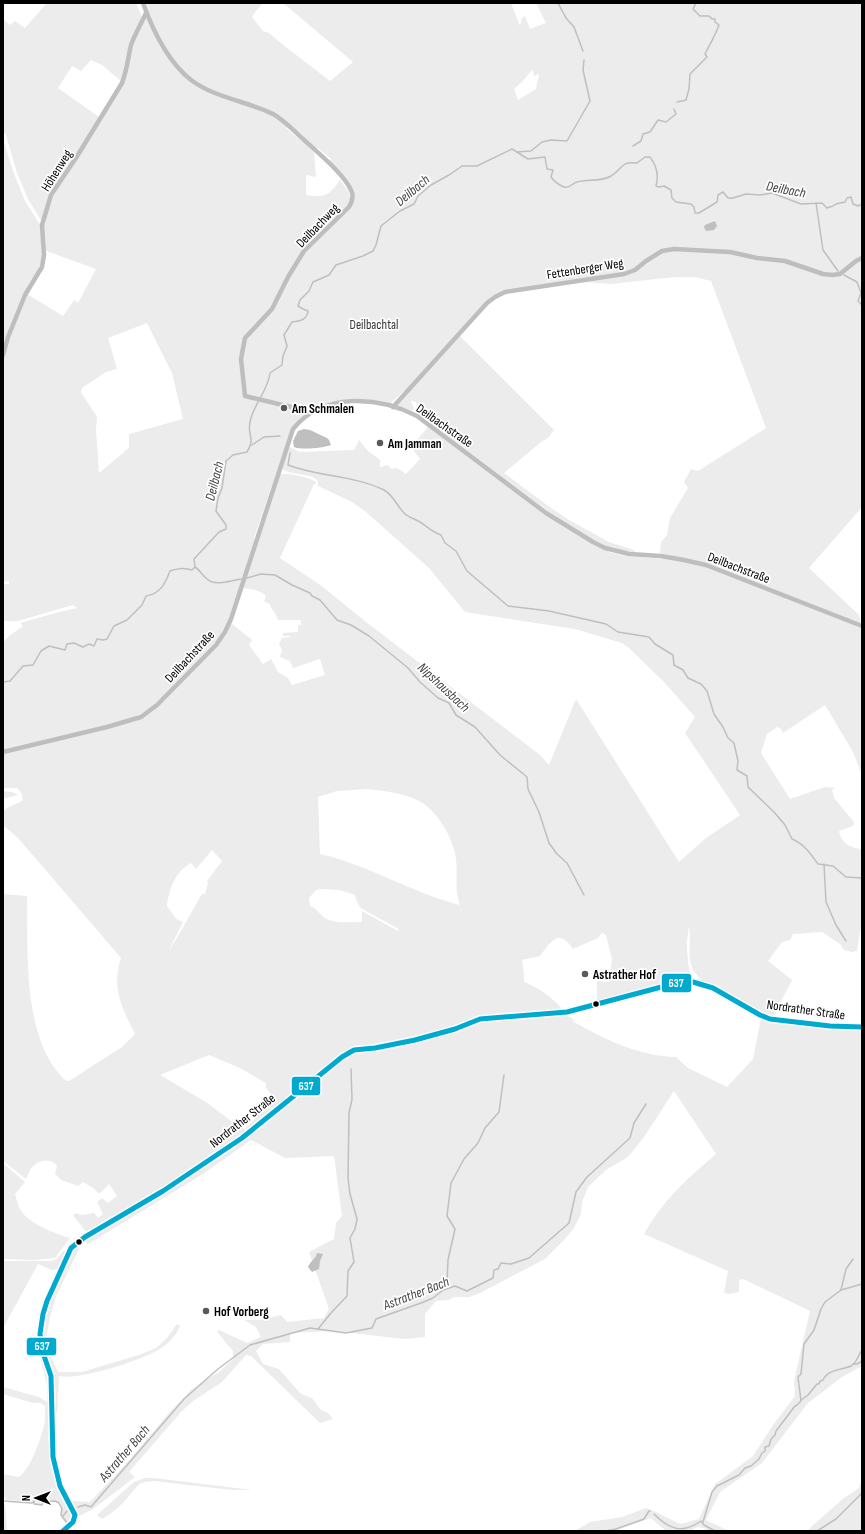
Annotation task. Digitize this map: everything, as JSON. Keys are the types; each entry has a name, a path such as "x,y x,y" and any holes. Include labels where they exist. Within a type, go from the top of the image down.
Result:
{"main road":[{"name":"Nordrather Straße","path":"63,1531 73,1522 75,1516 60,1486 56,1470 54,1457 51,1376 42,1350 40,1334 47,1302 71,1248 79,1241 163,1191 242,1138 342,1057 354,1050 375,1048 415,1040 455,1029 480,1019 567,1012 684,980 692,980 703,984 770,1019 830,1026 862,1027"}],"street":[{"path":"143,3 146,14"},
{"name":"Höhenweg","path":"3,355 8,337 25,295 40,271 43,262 42,225 51,195 76,158 122,83 135,34 146,14"},
{"name":"Deilbachweg","path":"146,14 164,49 192,81 211,91 273,114 324,157 352,191 353,200 349,207 304,251 288,277 272,309 245,338 242,359 245,396 312,412"},
{"name":"Fettenberger Weg","path":"393,406 486,303 505,292 624,274 635,270 662,251 730,252 757,258 785,261 823,274 832,275 840,274 862,258"},
{"name":"Deilbachstraße","path":"3,752 107,727 141,717 157,705 216,645 225,632 231,619 293,429 301,419 312,412 329,404 351,400 393,406 404,409 417,416 546,513 599,545 629,554 662,556 706,565 862,626"}],"green space":[{"path":"47,3 136,3 142,17 121,81 102,65 91,60 81,71 72,66 58,88 99,117 50,195 42,222 28,199 17,173 6,135 3,130 3,19 10,25 15,21 25,28"},
{"name":"Deilbachtal","path":"146,3 263,3 252,17 263,31 269,33 330,81 353,62 283,3 511,3 520,26 522,18 525,16 530,29 546,23 536,3 862,3 862,507 809,568 859,615 862,629 862,775 853,752 825,705 783,733 781,729 777,727 767,734 761,753 790,799 825,787 835,788 832,790 834,798 854,822 853,826 839,831 844,842 850,846 862,849 862,929 860,930 857,951 852,952 844,950 840,944 822,932 793,934 790,940 782,942 768,961 792,980 776,1011 775,1018 754,1009 702,980 696,974 690,961 689,926 687,951 690,978 597,1001 597,981 609,982 612,959 606,935 602,933 598,938 573,949 563,939 555,939 540,956 522,960 524,982 540,990 549,997 562,1009 561,1011 565,1015 572,1018 574,1022 623,1046 649,1054 676,1057 688,1068 727,1087 753,1059 761,1019 842,1028 862,1028 862,1366 842,1377 808,1403 762,1463 720,1492 706,1520 729,1531 708,1531 704,1528 698,1527 689,1531 665,1530 651,1518 614,1531 575,1531 590,1522 622,1517 646,1508 680,1524 699,1519 715,1484 753,1456 773,1425 795,1396 794,1381 810,1311 743,1279 739,1280 739,1292 729,1294 724,1293 728,1271 644,1234 667,1200 685,1181 716,1154 674,1091 644,1137 628,1157 606,1170 588,1187 582,1202 581,1214 574,1228 545,1259 480,1293 469,1297 454,1297 448,1300 436,1301 425,1314 425,1337 405,1339 333,1331 290,1333 290,1342 263,1344 256,1351 263,1364 279,1369 301,1394 312,1398 321,1410 328,1413 333,1419 320,1423 251,1356 246,1355 222,1382 193,1401 181,1412 129,1472 135,1477 93,1509 77,1517 70,1501 90,1502 192,1389 219,1372 233,1359 233,1351 217,1332 219,1330 247,1343 261,1337 256,1327 244,1320 261,1320 281,1315 287,1322 324,1318 329,1309 309,1252 334,1239 336,1223 342,1216 334,1156 285,1158 251,1140 203,1174 88,1244 85,1241 251,1135 266,1124 263,1118 250,1130 162,1188 86,1232 73,1215 76,1213 82,1215 94,1213 98,1218 103,1214 97,1202 102,1198 108,1203 117,1196 109,1184 100,1193 98,1193 83,1182 78,1186 61,1180 55,1174 57,1166 52,1161 45,1160 31,1168 26,1179 3,1161 3,894 27,896 28,963 33,1010 38,1032 45,1052 62,1077 69,1081 122,1047 135,1034 119,998 117,979 121,958 18,838 3,825 3,813 5,809 22,801 23,797 17,788 3,788 3,754 108,729 142,718 217,646 228,632 231,623 252,640 249,645 263,664 271,659 278,672 288,678 292,685 325,675 320,659 293,668 290,661 280,657 282,650 279,644 282,638 290,637 283,636 283,633 298,632 298,625 301,625 301,620 278,620 270,604 264,601 266,596 264,594 256,590 243,588 280,474 293,475 313,480 316,484 314,484 280,558 323,587 366,622 540,755 549,765 576,699 679,862 706,838 740,815 685,733 695,717 665,683 622,643 575,629 465,612 429,568 366,512 352,502 318,486 318,483 314,477 289,472 281,468 289,447 300,452 354,450 359,440 367,450 380,460 380,467 388,465 391,469 397,468 406,474 420,459 411,447 428,427 545,514 592,544 612,553 625,556 667,559 667,555 660,553 661,542 667,535 670,518 688,488 684,482 691,469 698,471 766,428 711,281 695,277 675,277 611,284 570,281 497,295 459,335 554,430 548,438 541,442 504,473 569,520 609,542 634,550 635,552 622,552 605,546 563,522 421,416 416,402 411,401 414,408 412,411 398,406 397,404 406,389 390,404 346,401 332,402 319,406 308,412 297,422 289,436 254,538 255,539 230,617 224,631 212,646 156,703 141,714 120,722 3,750 3,643 9,636 23,626 20,623 77,608 73,605 18,621 3,621 3,584 9,584 9,581 3,582 3,139 13,171 25,201 41,226 42,259 38,270 21,298 6,338 27,294 63,316 74,300 78,303 96,269 44,250 43,226 51,196 75,164 94,130 114,99 138,31 149,12","holes":["533,69 534,76 539,74 536,89 518,100 514,89","290,125 316,149 318,148 331,159 329,162 351,191 350,198 349,192 340,180 330,192 323,196 306,195 306,175 316,177 314,152 286,128","147,323 172,373 183,419 129,434 129,448 99,473 96,430 97,417 81,392 82,388 106,372 117,369 108,338","367,789 400,794 413,798 426,805 444,826 455,851 457,894 460,905 425,894 356,865 320,854 318,797 337,791","212,850 222,861 207,881 208,883 205,894 202,894 169,950 183,922 176,919 167,906 169,893 177,876 191,863 196,869","321,889 340,890 355,895 360,907 399,929 398,931 362,911 362,922 329,920 310,906 309,898 316,890","209,1055 240,1068 266,1083 266,1088 275,1099 245,1129 235,1124 206,1102 160,1075"]},
{"path":"3,791 12,792 18,795 3,799"},
{"path":"3,1163 25,1182 15,1194 22,1212 31,1221 44,1228 70,1238 55,1258 33,1260 3,1259"},
{"path":"78,1247 79,1249 56,1296 47,1334 49,1353 58,1372 82,1372 139,1355 156,1348 167,1338 177,1324 180,1326 174,1336 160,1349 140,1359 95,1373 68,1377 59,1376 57,1413 55,1412 47,1371 44,1329 46,1316 55,1289 74,1249"},
{"path":"63,1251 66,1252 57,1269 52,1270 38,1264 3,1328 3,1261 52,1261 58,1258"},
{"path":"41,1353 48,1377 51,1451 71,1512 71,1516 67,1524 63,1520 60,1513 62,1507 56,1502 51,1501 35,1504 34,1500 31,1502 6,1500 4,1496 3,1503 3,1474 19,1477 28,1467 35,1452 45,1421 45,1406 41,1403 33,1403 3,1394 3,1387 39,1397 47,1402 47,1384 39,1354"},
{"path":"145,1478 252,1490 232,1490 154,1481 145,1482 139,1484 123,1503 109,1515 102,1519 97,1515 134,1482"},
{"path":"862,1479 862,1531 808,1531 844,1498 859,1488"},
{"path":"3,1505 5,1505 7,1531 3,1531"}],"shaded area":[{"path":"715,221 717,226 714,230 706,231 704,227 705,225"},
{"path":"304,429 310,430 327,438 331,445 312,448 294,447 293,441 298,431"},
{"path":"317,1253 323,1254 319,1269 312,1272 308,1267"}],"waterway":[{"path":"558,3 566,18 574,27 583,51"},
{"path":"677,102 686,100 689,89 690,74 707,57 705,54 719,25 715,22 715,19 712,19 709,16 700,16 693,9 696,3"},
{"path":"517,152 531,151 542,142 551,140 567,141 590,101 583,70 584,60"},
{"path":"633,146 641,141 643,134 650,132 658,120 666,122 676,114 674,109"},
{"name":"Deilbach","path":"3,682 10,681 23,666 33,665 41,651 49,646 65,650 67,644 74,643 83,647 89,644 94,646 97,639 107,639 114,626 127,620 142,605 146,596 155,593 161,588 170,571 176,569 192,570 195,567 194,559 219,532 226,529 226,525 216,511 218,498 222,488 226,461 233,455 247,452 250,447 250,422 254,410 269,380 270,373 282,365 283,356 287,346 284,335 292,322 303,320 307,314 308,311 298,306 300,300 309,291 313,282 329,275 336,265 373,251 381,226 400,211 414,204 418,196 431,185 462,166 477,166 512,149 528,159 545,157 547,169 553,170 551,177 558,184 564,187 569,187 577,182 607,178 625,164 637,163 645,157 650,157 657,171 656,186 664,186 671,190 672,198 676,202 691,204 694,207 695,213 699,213 717,202 718,195 723,192 728,198 746,194 760,195 772,193 801,204 822,203 827,208 845,202 847,198 851,197 853,204 858,206 862,204"},
{"path":"816,203 823,250 838,271"},
{"path":"844,275 857,282 861,293 858,301 862,305"},
{"path":"252,445 264,437 280,436"},
{"path":"290,453 288,465 312,472 360,481 384,490 406,514 441,535 445,543 456,551 467,571 508,606 549,611 606,624 618,632 649,637 655,644 673,655 674,665 683,670 688,678 701,684 707,691 714,714 723,727 728,738 734,743 738,761 737,770 747,776 748,787 774,812 785,825 792,839 803,846 818,864 833,866 846,877 862,878"},
{"path":"195,567 207,579 215,583 242,579"},
{"name":"Nipshausbach","path":"247,578 261,574 275,575 310,593 312,596 320,600 337,620 351,625 369,636 408,668 420,682 438,698 449,703 456,715 475,727 500,755 527,777 528,789 539,812 549,843 557,854 567,863 584,895"},
{"path":"824,864 826,902 836,925 846,941"},
{"path":"318,1329 347,1296 348,1271 354,1262 350,1238 355,1229 357,1219 350,1194 348,1178 349,1113 352,1099 351,1069"},
{"path":"443,1289 447,1283 448,1260 455,1229 447,1216 451,1183 464,1159 478,1143 485,1128 499,1112 504,1075"},
{"name":"Astrather Bach","path":"78,1507 85,1505 91,1507 184,1399 218,1369 250,1345 310,1328 346,1333 372,1328 376,1319 433,1298 443,1290 455,1286 467,1291 493,1278 494,1270 498,1269 501,1263 511,1264 529,1258 569,1223 576,1192 587,1177 630,1138 634,1123 646,1104"},
{"path":"703,1522 712,1492 717,1486 739,1475 745,1468 751,1466 759,1459 765,1451 765,1447 769,1446 776,1431 795,1406 801,1401 798,1377 801,1374 804,1344 814,1330 825,1302 841,1290 846,1269 853,1259"},
{"path":"841,1290 862,1284"},
{"path":"801,1400 808,1395 825,1376 836,1370 853,1365 862,1350"},
{"path":"853,1364 857,1364 862,1361"},
{"path":"817,1531 836,1519 862,1493"},
{"path":"3,1501 32,1503 34,1501 34,1504 42,1505 43,1502 55,1501 59,1503 62,1509 61,1515 68,1524"},
{"path":"63,1516 67,1511"},
{"path":"605,1531 616,1529 644,1519 650,1511"},
{"path":"654,1514 665,1524 671,1527 682,1529 688,1528 701,1521 704,1525 715,1531"}],"transit line":[{"name":"637","path":"63,1531 73,1522 75,1515 60,1486 53,1457 51,1376 42,1350 40,1334 43,1314 47,1301 71,1248 85,1237 163,1191 242,1138 342,1057 354,1050 375,1048 415,1040 455,1029 480,1019 567,1012 684,981 713,988 760,1015 770,1019 830,1026 862,1027"}],"place":[{"name":"Am Schmalen","path":"284,408"},
{"name":"Am Jamman","path":"380,443"},
{"name":"Astrather Hof","path":"585,974"},
{"name":"Hof Vorberg","path":"206,1311"}]}
